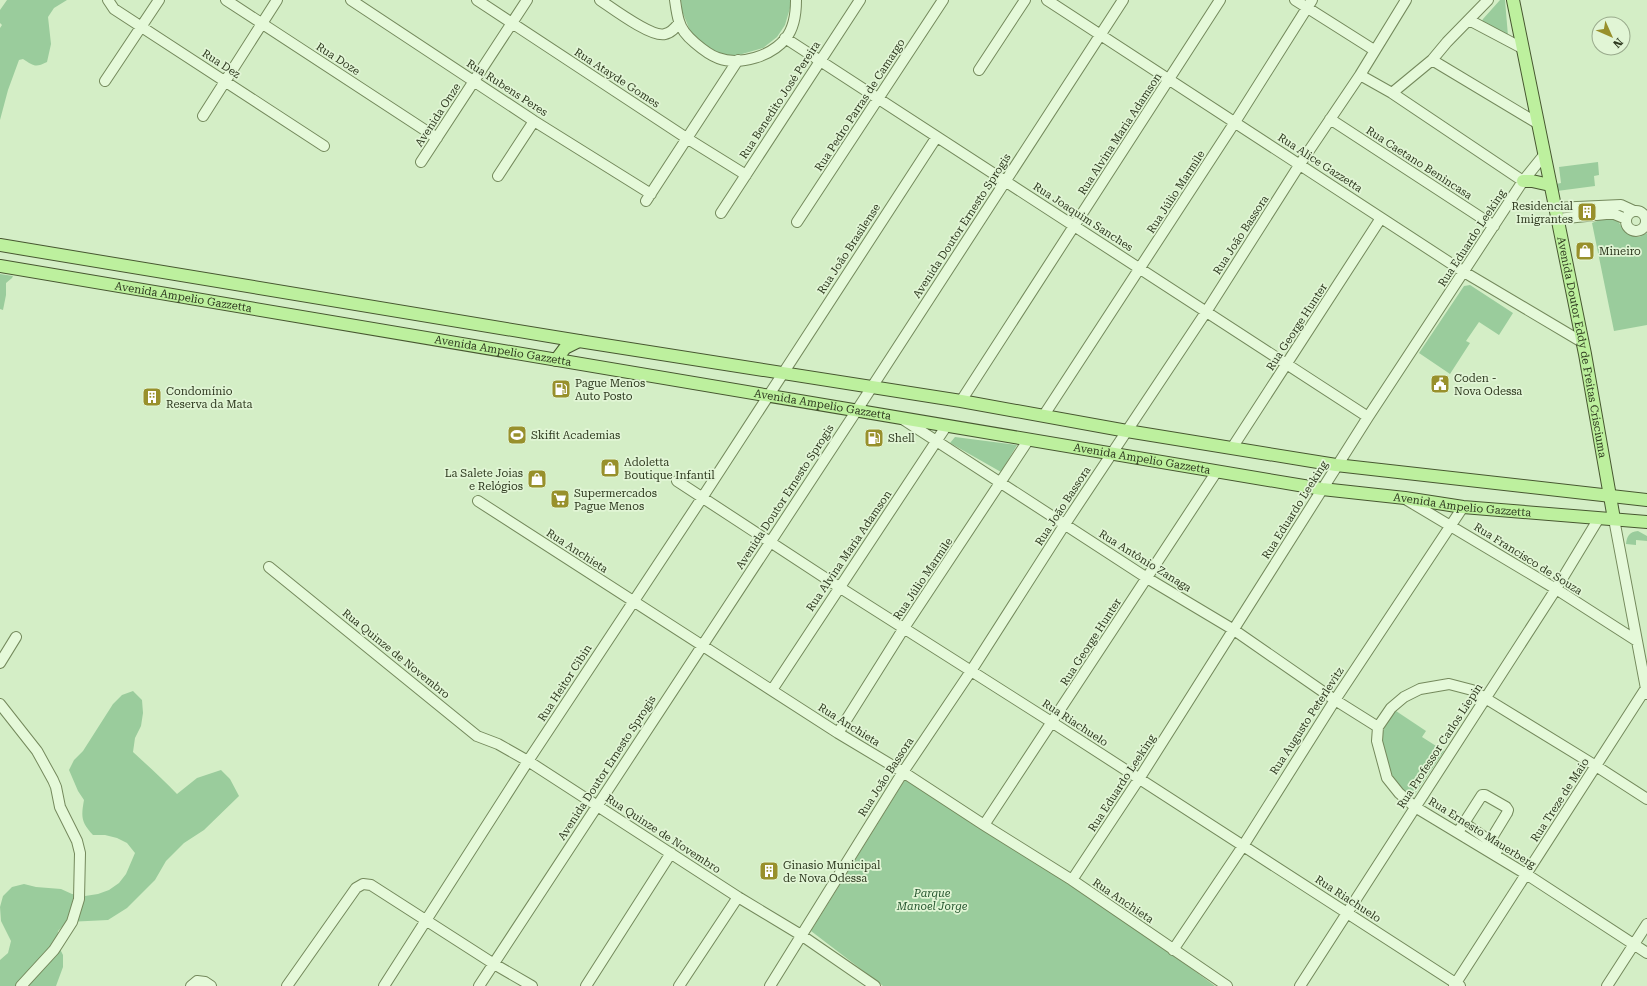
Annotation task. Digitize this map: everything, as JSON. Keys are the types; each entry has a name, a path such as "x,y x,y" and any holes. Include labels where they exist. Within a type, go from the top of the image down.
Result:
{"main road":[{"name":"Avenida Doutor Eddy de Freitas Crisciuma","path":"1515,3 1522,48 1582,342 1614,519"},
{"path":"1523,181 1532,181 1550,185"},
{"name":"Avenida Ampelio Gazzetta","path":"0,245 579,341 961,401 1127,431 1336,466 1647,500"},
{"name":"Avenida Ampelio Gazzetta","path":"0,266 704,385 769,394 1322,489 1405,498 1463,507 1647,522"},
{"path":"244,307 251,296 250,287"},
{"path":"556,360 565,348 579,341"}],"street":[{"name":"Rua Dez","path":"108,0 114,9 324,146"},
{"path":"105,81 160,0"},
{"name":"Rua Doze","path":"226,0 437,138"},
{"path":"203,116 276,0"},
{"name":"Rua Rubens Peres","path":"351,0 648,198 688,139"},
{"name":"Rua Atayde Gomes","path":"477,0 688,139 746,174"},
{"name":"Avenida Onze","path":"422,162 527,0"},
{"path":"600,0 643,28 654,33 664,35 672,31 679,23"},
{"path":"676,0 679,23 690,39 703,50 718,58 742,60 761,55 773,49 785,38 793,24 796,0"},
{"name":"Rua Benedito José Pereira","path":"721,213 860,0"},
{"name":"Rua Pedro Parras de Camargo","path":"797,222 942,0"},
{"path":"979,70 1025,0"},
{"name":"Rua Alice Gazzetta","path":"1047,0 1464,272 1582,342"},
{"name":"Avenida Doutor Ernesto Sprogis","path":"479,986 857,410 1123,0"},
{"name":"Rua Alvina Maria Adamson","path":"961,401 1220,0"},
{"path":"1295,0 1310,4 1374,50"},
{"name":"Rua João Bassora","path":"770,986 903,772 971,671 1065,524 1206,312 1300,164 1360,75 1406,0"},
{"path":"1392,93 1432,60 1488,0"},
{"name":"Rua Júlio Marmile","path":"1044,415 1236,122 1310,4"},
{"path":"1469,20 1522,48"},
{"name":"Rua Joaquim Sanches","path":"785,38 936,138 1140,268 1368,417"},
{"path":"688,139 742,60"},
{"path":"1432,60 1537,123"},
{"path":"1360,75 1392,93 1523,181"},
{"name":"Rua Caetano Benincasa","path":"1330,119 1494,226"},
{"path":"498,176 534,121"},
{"name":"Rua João Brasilense","path":"769,394 936,138"},
{"name":"Rua Eduardo Leeking","path":"1072,880 1139,779 1336,466 1523,181 1544,155"},
{"path":"1556,213 1575,207 1621,205 1634,211 1641,212 1646,218 1642,229 1634,231 1628,227 1626,219 1630,212 1634,211"},
{"path":"1575,207 1576,217"},
{"path":"1556,213 1576,217 1614,214 1626,219"},
{"name":"Rua George Hunter","path":"1232,448 1381,218"},
{"name":"Rua Heitor Cibin","path":"384,986 528,761 769,394"},
{"name":"Rua Antônio Zanaga","path":"898,416 1147,578 1234,630 1335,700 1378,726"},
{"name":"Rua Alvina Maria Adamson","path":"772,690 946,425"},
{"name":"Rua Júlio Marmile","path":"838,733 904,628 1001,484 1029,439"},
{"name":"Rua George Hunter","path":"984,826 1217,471"},
{"name":"Rua Riachuelo","path":"677,481 839,588 1053,723 1457,985"},
{"name":"Rua Francisco de Souza","path":"1405,498 1556,589 1637,641"},
{"name":"Rua Anchieta","path":"478,501 838,733 903,772 984,826 1072,880 1225,986"},
{"name":"Rua Augusto Peterlevitz","path":"1173,950 1242,846 1335,700 1463,507"},
{"name":"Rua Professor Carlos Liepin","path":"1300,986 1348,914 1556,589 1599,518"},
{"path":"1614,519 1646,691"},
{"name":"Rua Quinze de Novembro","path":"269,567 477,736 498,744 528,761 738,897 801,935 863,982 875,986"},
{"path":"0,663 16,637"},
{"path":"1378,726 1391,708 1404,697 1420,689 1449,684 1472,690 1647,799"},
{"name":"Rua Treze de Maio","path":"1457,985 1526,874 1646,691"},
{"path":"0,704 37,751 53,780 60,807 77,841 80,853 79,899 72,922 54,950 21,986"},
{"name":"Rua Ernesto Mauerberg","path":"1378,726 1377,741 1387,778 1399,793 1416,807 1526,874 1647,953"},
{"path":"1457,832 1482,795 1485,795 1506,807 1508,810 1490,841"},
{"path":"1464,823 1498,848 1495,855"},
{"path":"586,986 671,853"},
{"path":"287,986 356,888 363,884 371,885 494,964 532,986"},
{"path":"679,986 738,897"},
{"path":"1607,986 1647,924"},
{"path":"191,986 197,981 208,984"}],"green space":[{"path":"7,0 67,0 54,8 48,17 51,44 47,62 37,66 23,59 19,60 8,90 0,120 0,28 2,25 0,23 0,10"},
{"path":"681,0 790,0 790,8 785,25 777,37 763,48 728,58 718,57 691,33 682,11"},
{"path":"1500,0 1505,0 1508,36 1482,21"},
{"path":"1598,162 1599,175 1594,176 1595,186 1557,191 1556,184 1561,183 1559,167"},
{"path":"1607,217 1618,221 1624,231 1631,236 1639,237 1647,233 1647,325 1614,331 1592,223"},
{"path":"0,274 13,276 6,283 6,295 3,310 0,309"},
{"path":"1470,285 1513,313 1499,335 1479,322 1466,341 1470,343 1450,374 1419,353 1464,286"},
{"path":"955,437 1017,445 1001,472 950,443"},
{"path":"1638,531 1647,536 1647,541 1636,540 1636,545 1626,544 1629,535 1632,532"},
{"path":"133,691 142,700 143,713 141,726 135,738 133,752 177,794 197,778 221,770 230,779 239,796 204,830 184,843 166,861 155,880 127,908 108,920 67,922 58,931 57,943 63,955 63,967 56,986 0,986 0,960 8,953 11,941 1,921 0,907 3,896 12,887 24,884 36,887 61,889 72,894 85,896 98,894 109,890 119,883 126,874 135,853 127,843 117,838 105,835 93,835 89,830 84,823 82,815 84,800 78,791 69,770 74,760 83,751 113,704 122,695"},
{"path":"1396,711 1426,731 1422,737 1444,751 1415,794 1404,791 1396,784 1388,769 1383,752 1382,735 1388,722"},
{"name":"Parque Manoel Jorge","path":"906,778 1070,885 1169,952 1215,986 883,986 811,931"}],"place":[{"name":"Residencial Imigrantes","path":"1587,212"},
{"name":"Mineiro","path":"1585,251"},
{"name":"Coden - Nova Odessa","path":"1440,384"},
{"name":"Pague Menos Auto Posto","path":"561,389"},
{"name":"Condomínio Reserva da Mata","path":"152,397"},
{"name":"Skifit Academias","path":"517,435"},
{"name":"Shell","path":"874,438"},
{"name":"Adoletta Boutique Infantil","path":"610,468"},
{"name":"La Salete Joias e Relógios","path":"537,479"},
{"name":"Supermercados Pague Menos","path":"560,499"},
{"name":"Ginasio Municipal de Nova Odessa","path":"769,871"}]}
